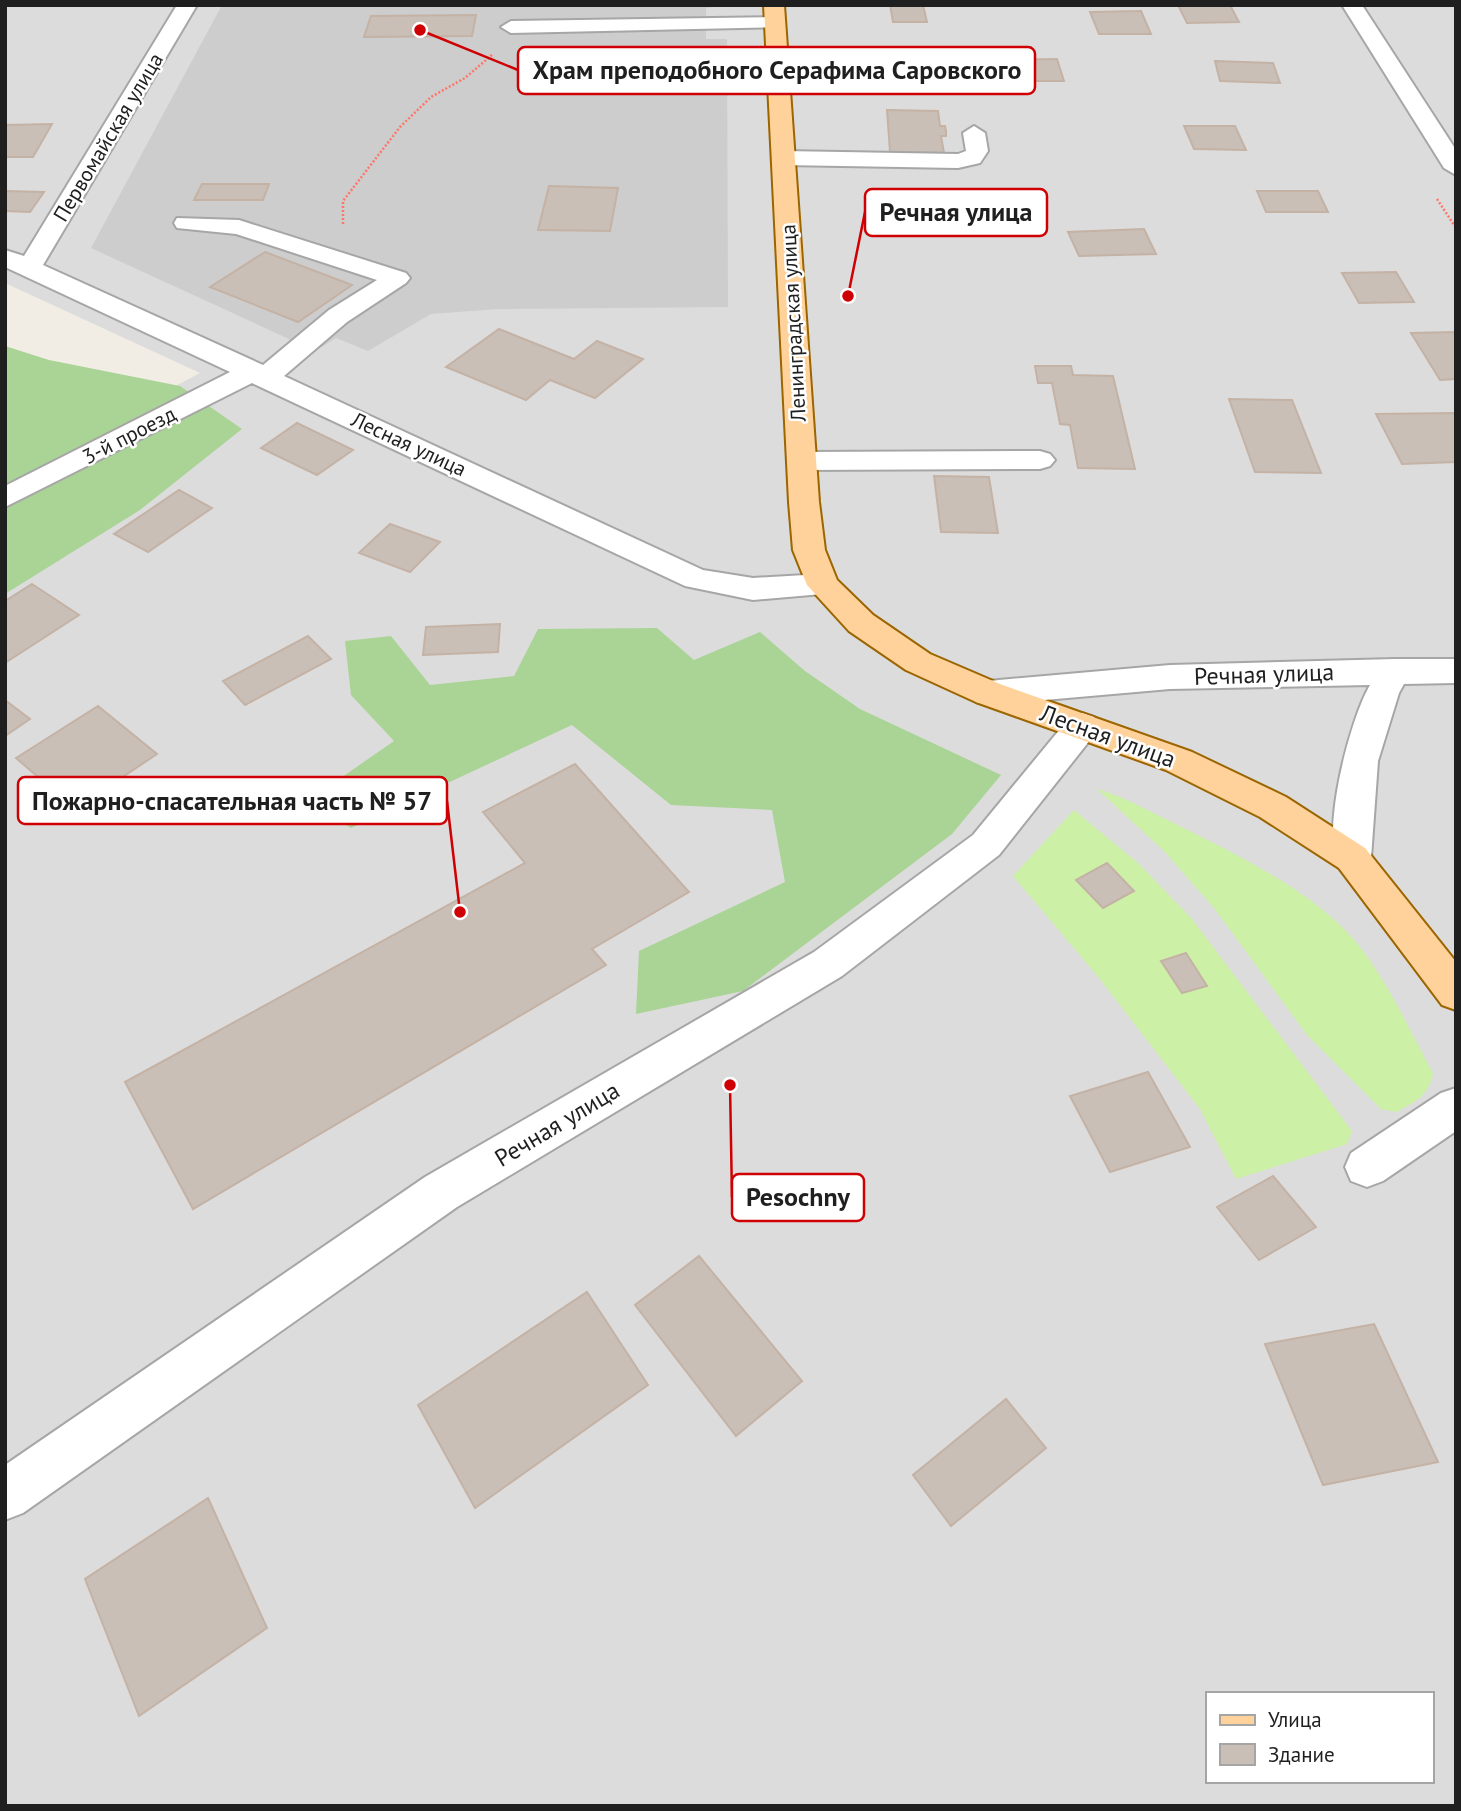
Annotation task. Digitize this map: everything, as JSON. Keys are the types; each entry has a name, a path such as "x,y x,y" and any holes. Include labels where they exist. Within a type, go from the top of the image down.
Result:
{"main road":[{"name":"Ленинградская улица","path":"774,14 809,550 823,585 861,623"},
{"name":"Лесная улица","path":"861,623 918,662 988,693 1179,761 1273,807 1352,858 1456,993"}],"street":[{"name":"Первомайская улица","path":"17,263 187,5"},
{"path":"1352,5 1456,168"},
{"path":"511,27 774,14"},
{"path":"783,158 958,161 972,158 978,151 974,133"},
{"path":"186,223 239,227 326,256"},
{"name":"3-й проезд","path":"5,498 260,374 338,316 397,278 326,256"},
{"name":"Лесная улица","path":"17,263 696,579 753,589 823,585"},
{"path":"802,461 1040,460"},
{"path":"1352,858 1361,748 1376,700 1395,671"},
{"name":"Речная улица","path":"988,693 1170,677 1456,671"},
{"name":"Речная улица","path":"5,1495 442,1192 828,964 986,845 1082,726"},
{"path":"1367,1167 1456,1107"}],"path":[{"path":"326,256 344,234 343,201 400,127 431,97 465,78 492,55 507,38 511,27"}],"shaded area":[{"path":"5,5 1456,5 1456,1806 5,1806 5,477 200,373 5,283"},
{"path":"222,5 730,5 706,8 706,39 727,39 728,307 498,309 431,314 368,351 336,338 315,351 91,248"}],"green space":[{"path":"5,346 49,360 180,386 242,429 140,510 5,594"},
{"path":"657,628 694,660 760,632 805,671 860,709 1001,775 952,834 743,991 636,1014 639,951 785,882 772,810 671,805 572,725 351,828 309,800 394,741 351,695 345,641 391,636 430,685 514,676 538,629"},
{"path":"1097,789 1116,795 1239,856 1308,899 1346,931 1383,980 1433,1073 1425,1093 1396,1112 1381,1109 1307,1035 1214,908 1164,851"},
{"path":"1074,810 1138,863 1192,919 1352,1131 1347,1144 1236,1179 1200,1109 1099,978 1013,876"}],"building":[{"path":"890,5 923,5 927,22 893,22"},
{"path":"1178,5 1230,5 1239,22 1187,23"},
{"path":"1141,11 1151,34 1099,34 1090,12"},
{"path":"476,15 472,36 364,37 371,16"},
{"path":"1057,59 1064,81 1005,81 998,60"},
{"path":"1215,61 1273,63 1280,83 1220,81"},
{"path":"887,110 938,111 940,126 945,126 946,131 946,136 941,136 944,153 890,152"},
{"path":"52,124 33,157 5,157 5,125"},
{"path":"1184,126 1235,126 1246,150 1194,149"},
{"path":"202,184 269,184 263,200 194,200"},
{"path":"549,186 618,188 610,231 538,230"},
{"path":"5,191 44,192 30,212 5,211"},
{"path":"1257,191 1318,191 1328,212 1266,212"},
{"path":"1144,229 1156,254 1079,256 1068,232"},
{"path":"265,252 352,285 298,322 210,287"},
{"path":"1396,272 1414,302 1359,303 1342,273"},
{"path":"499,329 574,359 597,341 643,359 595,398 550,380 526,400 446,367"},
{"path":"1456,332 1456,379 1440,380 1411,333"},
{"path":"1035,366 1071,366 1073,375 1113,376 1135,469 1078,468 1070,425 1060,424 1052,383 1038,383"},
{"path":"1229,399 1292,400 1321,473 1255,472"},
{"path":"1456,413 1456,462 1402,464 1376,414"},
{"path":"297,423 353,450 317,475 261,448"},
{"path":"934,476 989,477 998,533 941,532"},
{"path":"179,490 212,508 148,552 114,534"},
{"path":"390,524 440,542 410,572 359,553"},
{"path":"32,584 79,615 5,663 5,601"},
{"path":"500,624 498,652 423,655 426,627"},
{"path":"308,636 331,659 245,705 223,681"},
{"path":"5,700 30,719 5,736"},
{"path":"98,706 157,754 75,809 16,758"},
{"path":"575,764 689,892 592,949 606,965 193,1209 125,1082 525,863 483,812"},
{"path":"1107,863 1134,891 1103,908 1076,880"},
{"path":"1186,953 1207,986 1182,993 1161,961"},
{"path":"1148,1072 1190,1147 1110,1172 1070,1096"},
{"path":"1273,1176 1316,1227 1259,1260 1217,1207"},
{"path":"699,1256 802,1381 736,1436 635,1305"},
{"path":"587,1292 648,1385 475,1508 418,1405"},
{"path":"1374,1324 1438,1462 1323,1485 1265,1344"},
{"path":"1006,1399 1046,1448 951,1526 913,1475"},
{"path":"208,1498 267,1628 139,1716 85,1579"}],"place":[{"name":"Храм преподобного Серафима Саровского","path":"420,30"},
{"name":"Речная улица","path":"848,296"},
{"name":"Пожарно-спасательная часть № 57","path":"460,912"},
{"name":"Pesochny","path":"730,1085"}]}
